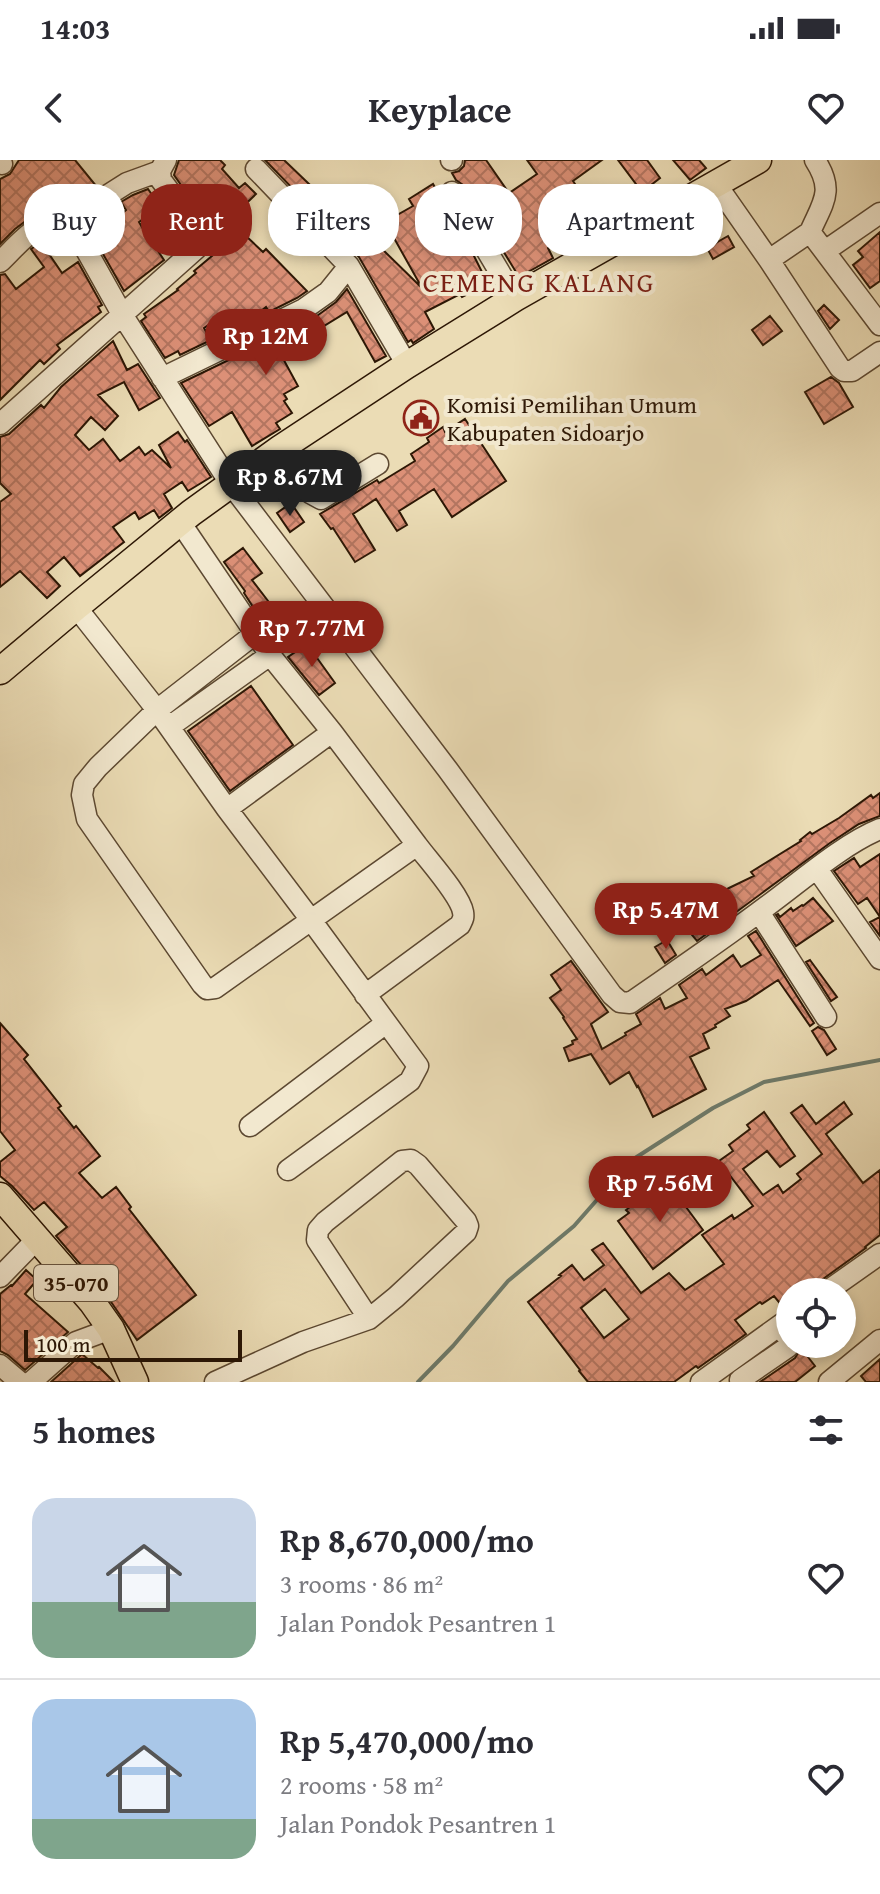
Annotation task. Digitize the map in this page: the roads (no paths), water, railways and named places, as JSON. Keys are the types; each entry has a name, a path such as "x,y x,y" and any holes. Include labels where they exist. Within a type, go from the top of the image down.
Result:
{"main road":[{"path":"716,184 758,160"},
{"path":"0,671 82,615 187,532 230,483 407,365 589,256"},
{"name":"35-070","path":"0,1196 92,1302 111,1329 135,1382"}],"street":[{"path":"769,260 810,232 825,199 827,183 815,160"},
{"path":"125,184 163,166"},
{"path":"0,424 197,248 201,240 200,232 164,187 161,180 163,166"},
{"path":"256,169 349,266 407,365"},
{"path":"723,195 840,368 852,371 880,352"},
{"path":"825,251 880,213"},
{"path":"810,232 880,325"},
{"path":"0,262 24,240"},
{"path":"89,256 123,316 230,483 620,1002 630,1003 817,869 866,835 880,829"},
{"path":"490,256 515,298"},
{"path":"162,378 304,309 328,292 349,266"},
{"path":"281,448 310,493 321,499 378,464"},
{"path":"187,532 270,655 332,732 463,910 460,925 365,995"},
{"path":"82,615 163,718 418,1066 410,1081 288,1170"},
{"path":"256,633 163,718 98,767 84,784 82,795 87,819 202,984 207,989 215,988 417,845"},
{"path":"163,718 270,655"},
{"path":"227,809 332,732"},
{"path":"817,869 880,959"},
{"path":"759,912 826,1017"},
{"path":"250,1126 386,1023"},
{"path":"215,1382 303,1342 369,1319 466,1232 466,1221 411,1160 402,1161 318,1230 317,1240 369,1319"},
{"path":"0,1277 38,1238"},
{"path":"846,1278 880,1254"},
{"path":"701,1382 776,1328"},
{"path":"31,1382 79,1340 111,1329"},
{"path":"829,1382 880,1340"},
{"path":"740,1380 776,1355"},
{"path":"0,1365 20,1382"}],"waterway":[{"path":"418,1382 508,1281 574,1226 632,1160 713,1108 764,1082 880,1060"}],"place":[{"name":"Komisi Pemilihan Umum Kabupaten Sidoarjo","path":"421,418"}],"district":[{"name":"CEMENG KALANG","path":"539,281"}]}
